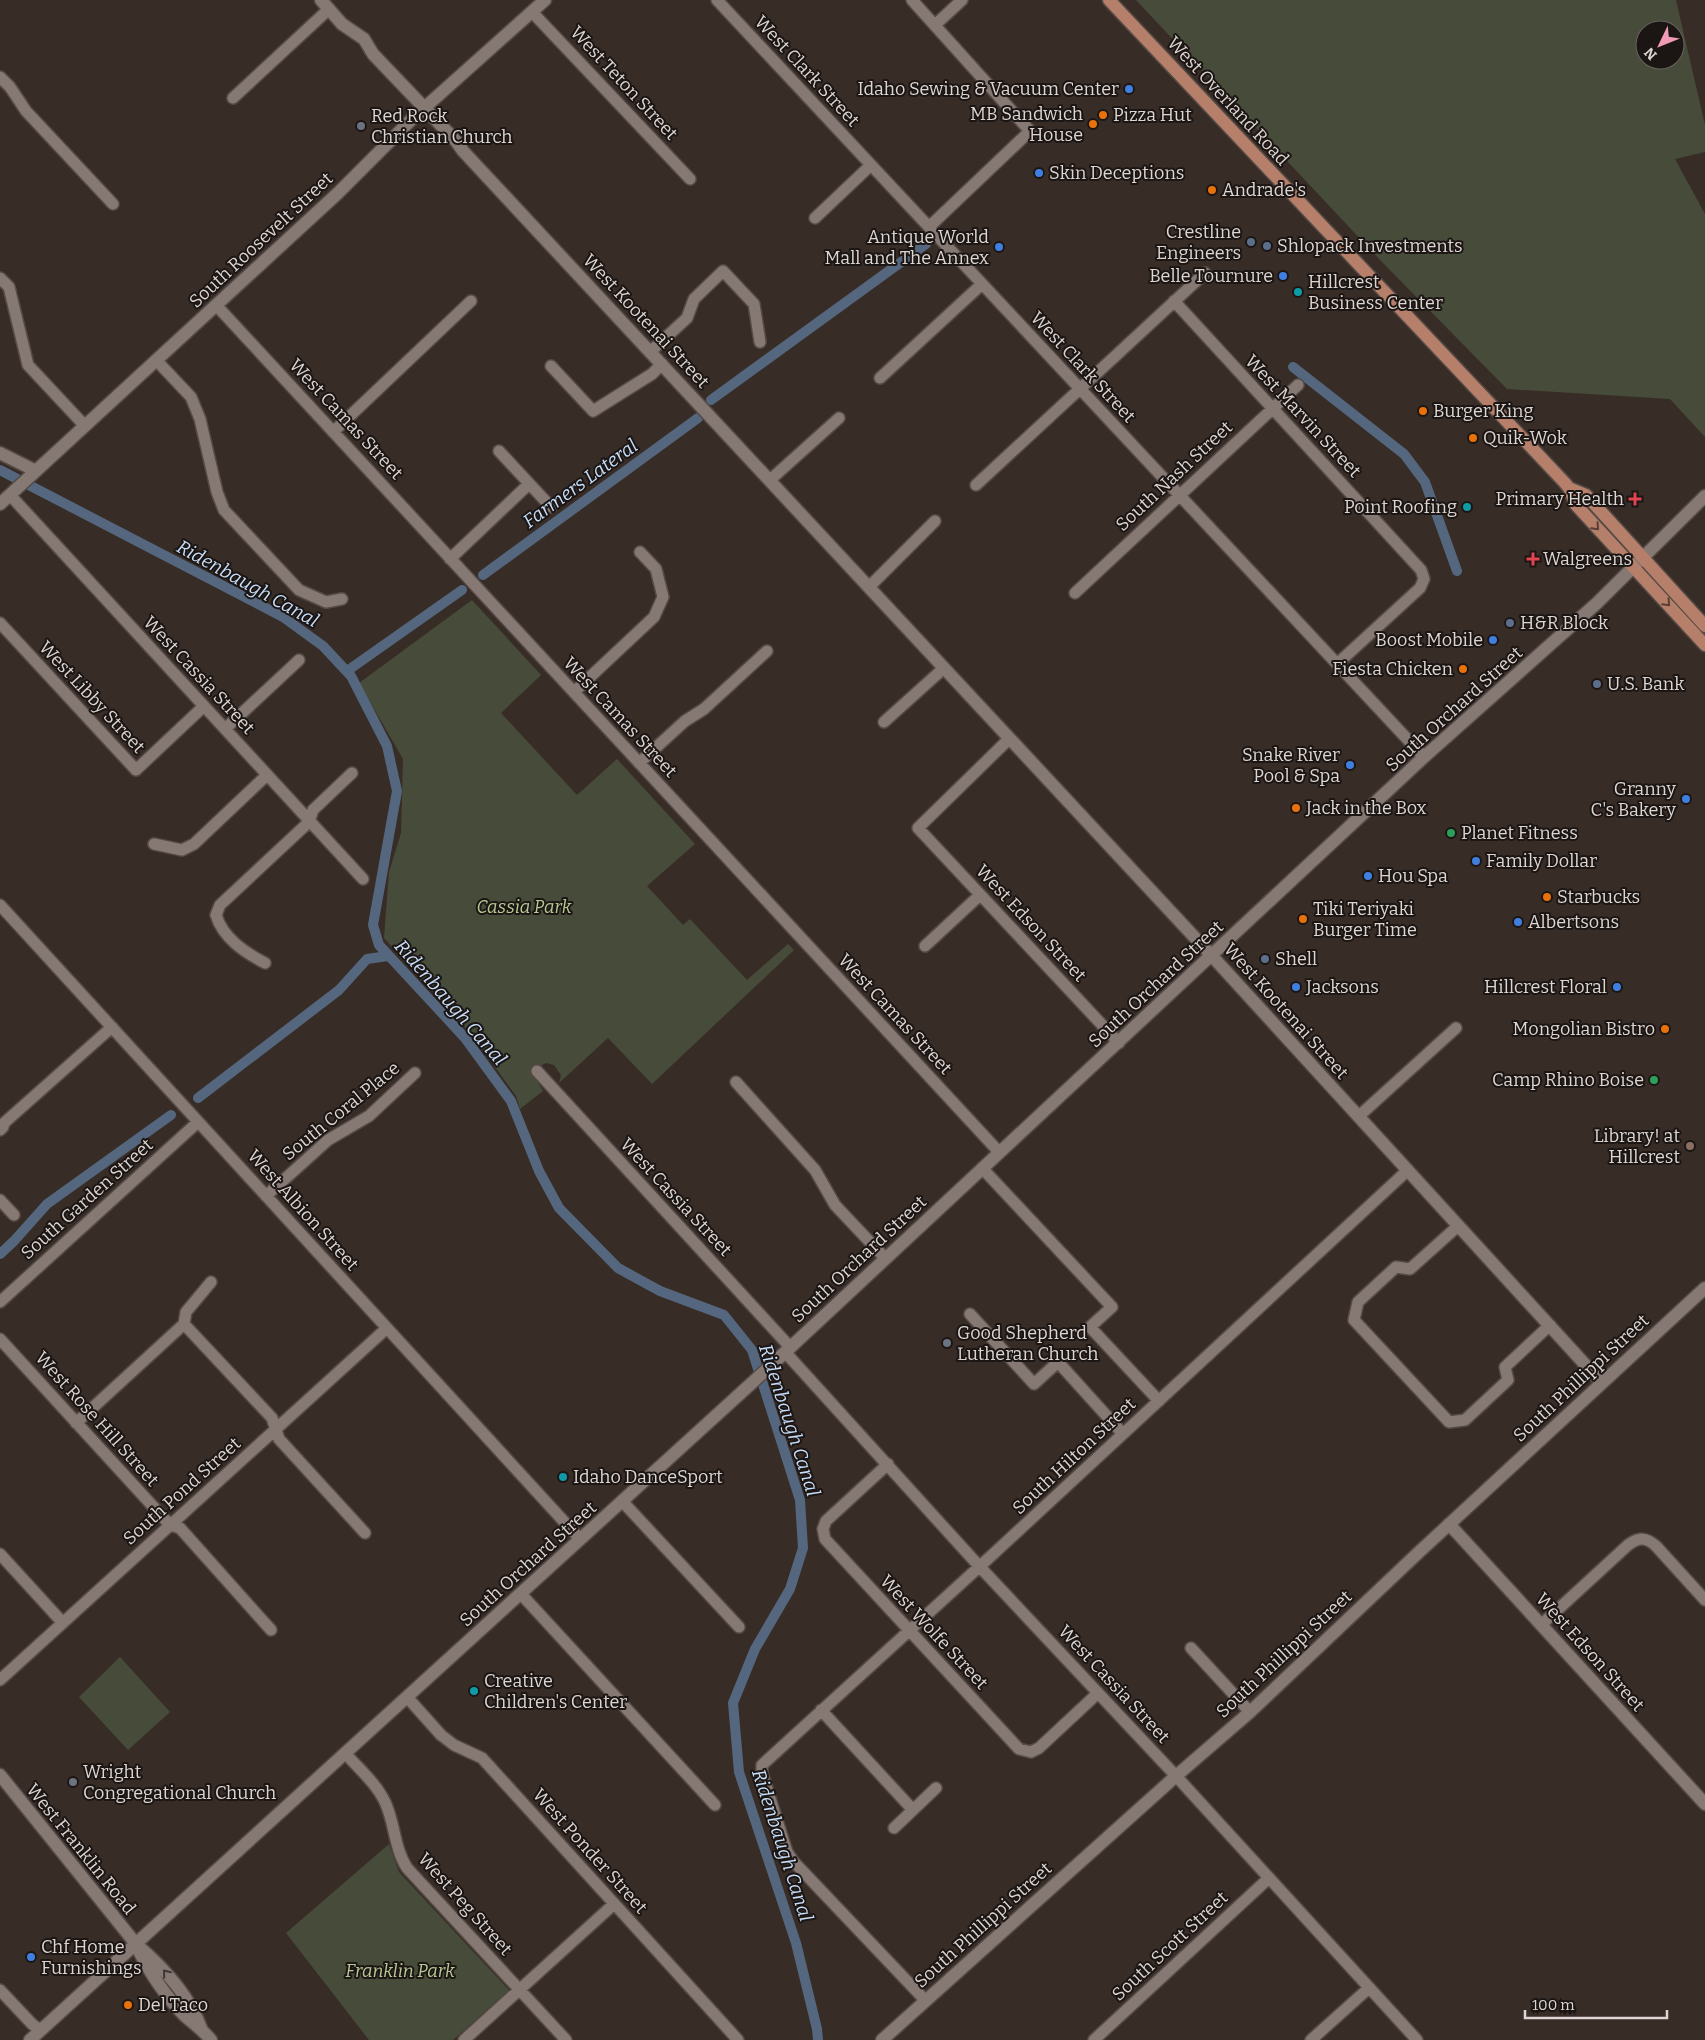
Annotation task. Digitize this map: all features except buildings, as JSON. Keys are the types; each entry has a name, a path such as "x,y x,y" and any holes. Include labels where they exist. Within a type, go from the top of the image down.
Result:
{"main road":[{"name":"West Overland Road","path":"1110,0 1569,488 1576,505 1705,645"},
{"name":"West Overland Road","path":"1569,488 1586,495 1705,626"}],"street":[{"name":"South Roosevelt Street","path":"0,504 338,193 424,108 545,0"},
{"name":"West Clark Street","path":"717,0 1424,757"},
{"path":"912,0 1030,131 928,227"},
{"path":"935,25 962,0"},
{"path":"233,98 325,4"},
{"name":"West Kootenai Street","path":"325,4 342,24 364,40 373,54 1212,956 1602,1383"},
{"name":"West Teton Street","path":"532,12 690,179"},
{"path":"0,76 26,111 113,204"},
{"path":"815,218 871,165"},
{"path":"650,352 687,318 694,299 723,271 754,304 760,342"},
{"path":"976,485 1205,273"},
{"path":"0,278 9,288 28,365 85,426"},
{"path":"880,378 982,284"},
{"path":"333,432 471,301"},
{"name":"West Marvin Street","path":"1174,301 1421,570 1424,579 1420,588 1337,664"},
{"name":"West Camas Street","path":"216,305 333,432 452,556 639,763 999,1152"},
{"path":"156,361 190,397 200,419 217,492 224,510 298,590 326,602 342,599"},
{"path":"551,366 593,411 652,374 662,364"},
{"name":"South Nash Street","path":"1075,593 1298,385"},
{"path":"770,480 839,418"},
{"path":"499,451 552,507"},
{"name":"West Cassia Street","path":"0,452 204,706 363,879"},
{"path":"452,556 529,484"},
{"name":"South Orchard Street","path":"30,2040 788,1350 1424,757 1555,641 1634,567 1705,496"},
{"path":"869,587 935,520"},
{"path":"574,692 654,617 663,597 656,570 640,552"},
{"name":"West Libby Street","path":"0,623 136,770 204,706"},
{"path":"639,763 685,721 704,709 767,651"},
{"path":"225,730 299,660"},
{"path":"884,722 944,668"},
{"name":"West Edson Street","path":"1009,738 918,828 1119,1043"},
{"path":"265,962 244,952 219,926 216,915 220,905 309,822 313,810 352,773"},
{"path":"154,844 182,850 194,844 267,775"},
{"path":"925,946 980,894"},
{"name":"West Albion Street","path":"0,905 580,1539"},
{"path":"0,1130 4,1123 112,1027"},
{"path":"1359,1116 1456,1028"},
{"name":"West Cassia Street","path":"536,1071 788,1350 978,1566 1176,1776 1417,2040"},
{"name":"South Coral Place","path":"266,1196 328,1140 368,1116 415,1073"},
{"path":"736,1082 815,1170 835,1205 885,1258"},
{"name":"South Garden Street","path":"0,1302 198,1122"},
{"path":"982,1168 1112,1307 1090,1327 1159,1401"},
{"name":"South Hilton Street","path":"925,2000 793,1861 787,1852 762,1773 762,1764 990,1557 1408,1170"},
{"path":"0,1200 14,1215"},
{"path":"1458,1226 1410,1270 1396,1267 1358,1302 1354,1320 1449,1422 1465,1420 1508,1380 1505,1367 1550,1326"},
{"path":"76,1423 184,1324 186,1312 212,1282"},
{"name":"South Phillippi Street","path":"882,2040 1250,1712 1449,1524 1705,1288"},
{"path":"970,1314 1034,1384 1058,1362 1123,1434"},
{"path":"184,1324 272,1418 279,1439 365,1533"},
{"name":"South Pond Street","path":"0,1680 387,1328"},
{"name":"West Rose Hill Street","path":"0,1339 170,1525 180,1528 271,1630"},
{"name":"West Wolfe Street","path":"888,1464 826,1521 823,1529 825,1539 1019,1749 1031,1752 1039,1748 1098,1693"},
{"path":"622,1501 739,1627"},
{"name":"West Edson Street","path":"1449,1524 1705,1804"},
{"path":"1541,1625 1628,1545 1635,1540 1643,1538 1656,1546 1705,1600"},
{"path":"0,1554 63,1623"},
{"path":"521,1594 715,1804"},
{"path":"1191,1648 1250,1712"},
{"name":"West Ponder Street","path":"407,1697 441,1735 454,1745 482,1758 738,2040"},
{"path":"821,1710 912,1810"},
{"name":"West Peg Street","path":"346,1754 376,1786 386,1803 398,1853 407,1868 566,2040"},
{"name":"West Franklin Road","path":"0,1775 136,1944 150,1972 185,2016 202,2028 211,2040"},
{"path":"894,1828 936,1788"},
{"name":"South Scott Street","path":"1094,2040 1269,1878"},
{"path":"464,2040 614,1904"},
{"path":"1311,2040 1369,1988"},
{"path":"0,1990 40,2030"}],"green space":[{"path":"1136,0 1676,0 1681,20 1635,20 1635,70 1685,70 1685,39 1705,125 1705,152 1675,159 1705,214 1705,437 1670,399 1507,389 1381,261"},
{"name":"Cassia Park","path":"472,600 541,675 501,713 577,795 617,759 695,844 647,886 683,925 690,919 747,980 788,944 794,950 652,1084 608,1038 559,1083 561,1075 554,1065 546,1063 539,1067 536,1079 543,1091 520,1109 516,1096 472,1035 384,938 389,872 401,833 403,759 359,683"},
{"path":"120,1657 170,1712 128,1750 79,1697"},
{"name":"Franklin Park","path":"389,1844 399,1872 509,1990 453,2040 369,2040 286,1933"}],"waterway":[{"name":"Farmers Lateral","path":"711,400 926,244"},
{"name":"Farmers Lateral","path":"1293,367 1404,454 1425,482 1457,571"},
{"name":"Farmers Lateral","path":"483,575 698,418"},
{"name":"Ridenbaugh Canal","path":"0,470 283,617 323,646 351,676 387,746 397,791 373,925 379,945 465,1038 511,1101 539,1171 559,1208 618,1268 660,1291 724,1315 752,1350 800,1500 803,1548 790,1589 755,1649 733,1703 739,1772 796,1943 818,2040"},
{"name":"Farmers Lateral","path":"347,671 462,590"},
{"path":"198,1098 339,990 367,959 388,956"},
{"path":"0,1254 47,1204 171,1115"}],"place":[{"name":"Idaho Sewing & Vacuum Center","path":"1129,89"},
{"name":"Pizza Hut","path":"1103,115"},
{"name":"MB Sandwich House","path":"1093,124"},
{"name":"Red Rock Christian Church","path":"361,126"},
{"name":"Skin Deceptions","path":"1039,173"},
{"name":"Andrade's","path":"1212,190"},
{"name":"Crestline Engineers","path":"1251,242"},
{"name":"Shlopack Investments","path":"1267,246"},
{"name":"Antique World Mall and The Annex","path":"999,247"},
{"name":"Belle Tournure","path":"1283,276"},
{"name":"Hillcrest Business Center","path":"1298,292"},
{"name":"Burger King","path":"1423,411"},
{"name":"Quik-Wok","path":"1473,438"},
{"name":"Primary Health","path":"1635,499"},
{"name":"Point Roofing","path":"1467,507"},
{"name":"Walgreens","path":"1533,559"},
{"name":"H&R Block","path":"1510,623"},
{"name":"Boost Mobile","path":"1493,640"},
{"name":"Fiesta Chicken","path":"1463,669"},
{"name":"U.S. Bank","path":"1597,684"},
{"name":"Snake River Pool & Spa","path":"1350,765"},
{"name":"Granny C's Bakery","path":"1686,799"},
{"name":"Jack in the Box","path":"1296,808"},
{"name":"Planet Fitness","path":"1451,833"},
{"name":"Family Dollar","path":"1476,861"},
{"name":"Hou Spa","path":"1368,876"},
{"name":"Starbucks","path":"1547,897"},
{"name":"Tiki Teriyaki Burger Time","path":"1303,919"},
{"name":"Albertsons","path":"1518,922"},
{"name":"Shell","path":"1265,959"},
{"name":"Jacksons","path":"1296,987"},
{"name":"Hillcrest Floral","path":"1617,987"},
{"name":"Mongolian Bistro","path":"1665,1029"},
{"name":"Camp Rhino Boise","path":"1654,1080"},
{"name":"Library! at Hillcrest","path":"1690,1146"},
{"name":"Good Shepherd Lutheran Church","path":"947,1343"},
{"name":"Idaho DanceSport","path":"563,1477"},
{"name":"Creative Children's Center","path":"474,1691"},
{"name":"Wright Congregational Church","path":"73,1782"},
{"name":"Chf Home Furnishings","path":"31,1957"},
{"name":"Del Taco","path":"128,2005"}]}
